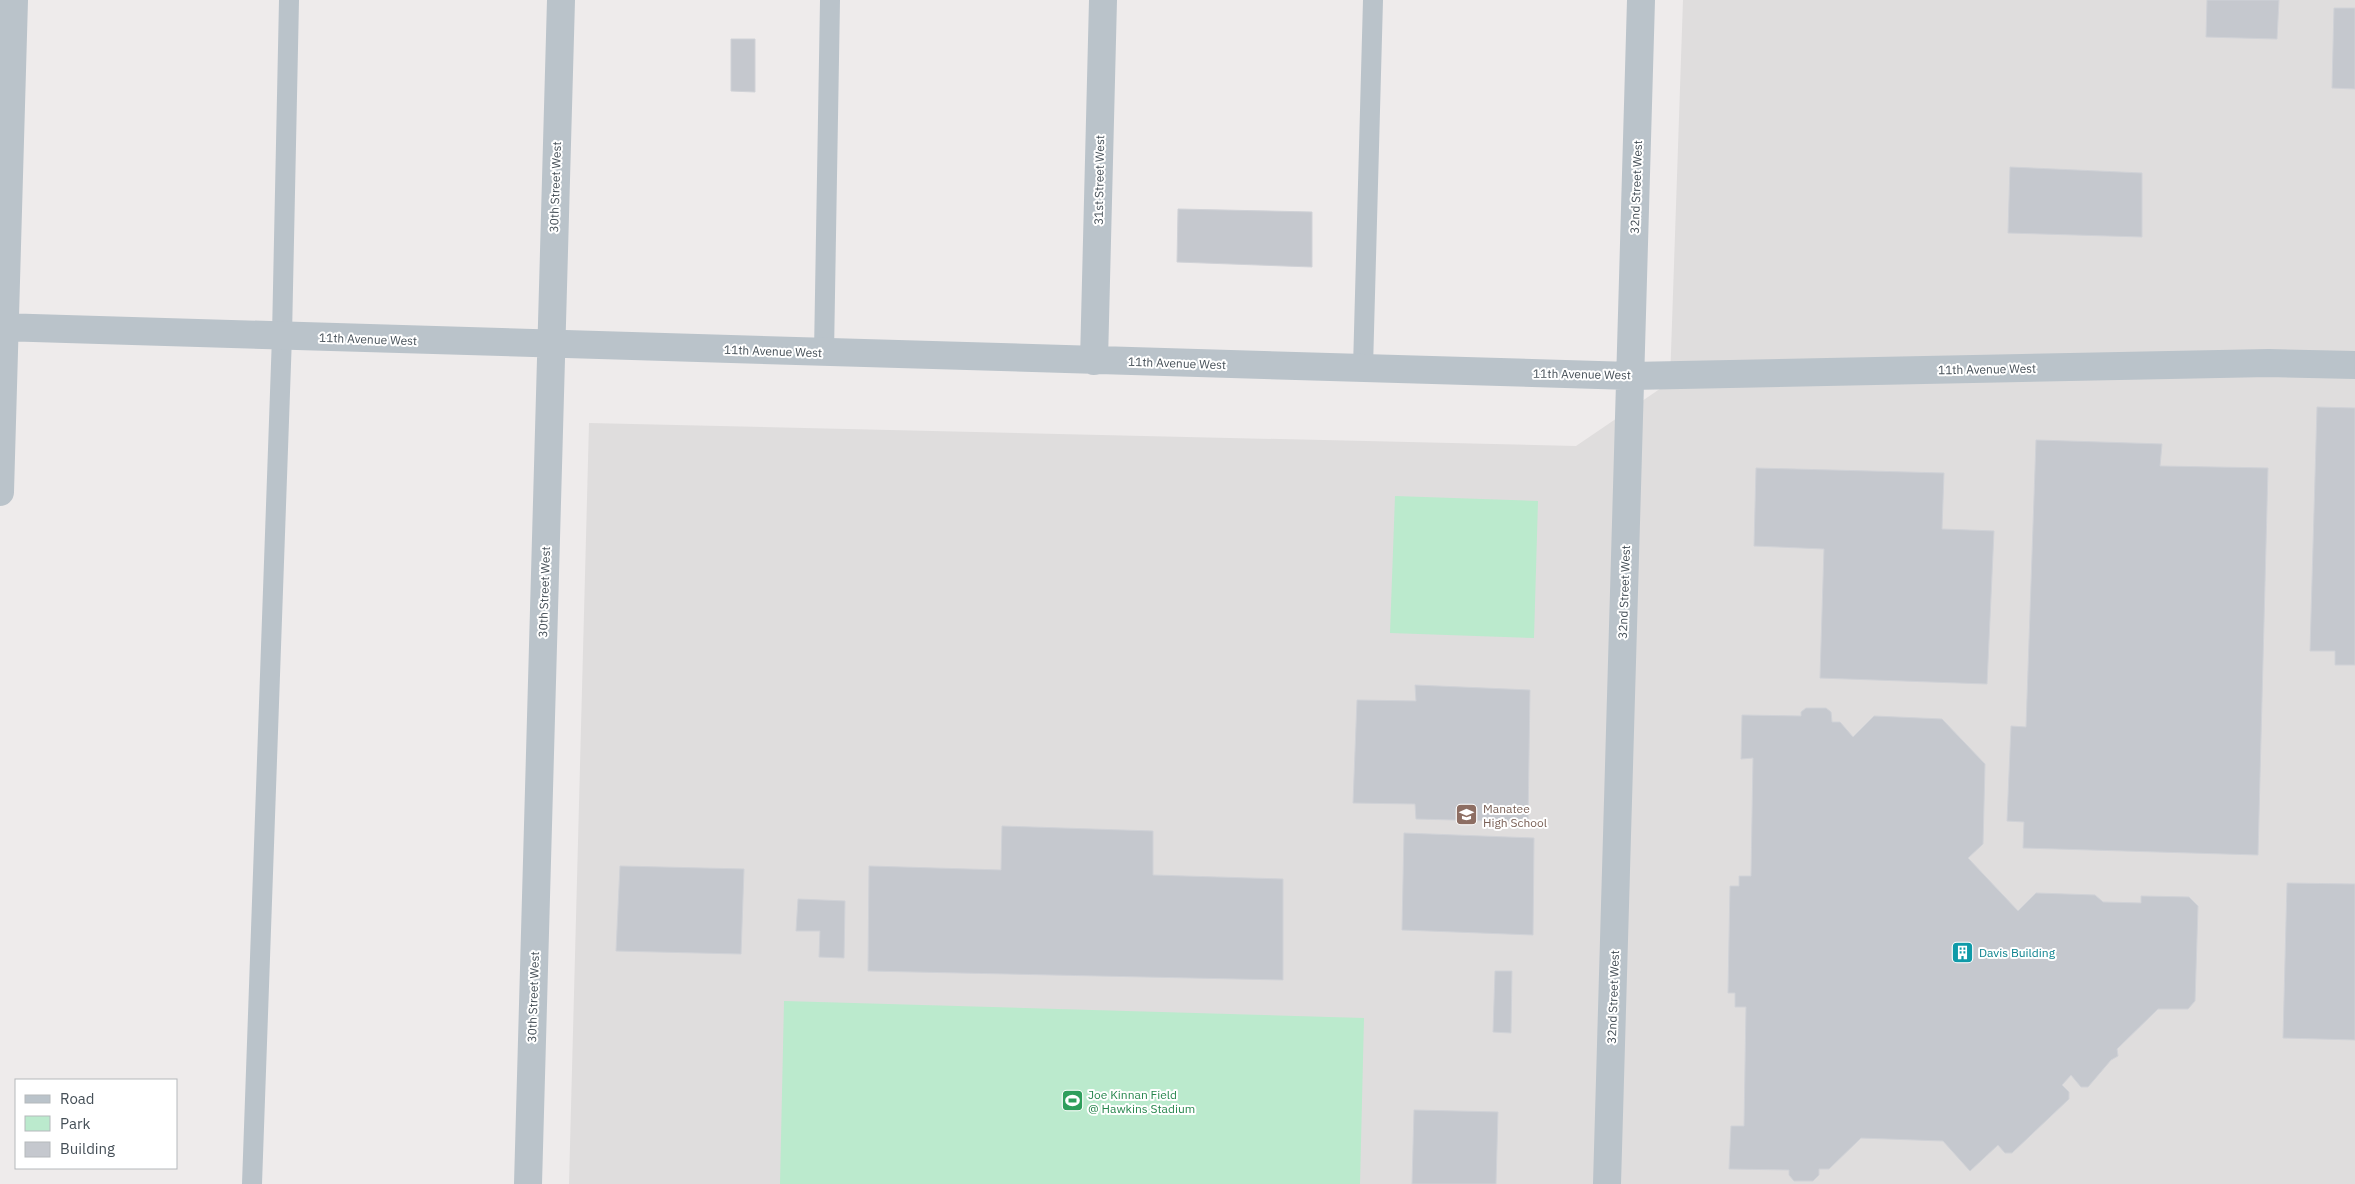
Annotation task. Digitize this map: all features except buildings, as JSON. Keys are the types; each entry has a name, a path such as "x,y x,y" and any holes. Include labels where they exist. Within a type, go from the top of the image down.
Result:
{"street":[{"path":"0,492 3,327 14,0"},
{"name":"30th Street West","path":"528,1184 560,0"},
{"name":"31st Street West","path":"1094,361 1103,0"},
{"name":"32nd Street West","path":"1607,1184 1641,0"},
{"name":"11th Avenue West","path":"3,327 551,345 1631,376 2268,363 2355,365"}],"lane":[{"path":"252,1184 282,336 289,0"},
{"path":"824,353 830,0"},
{"path":"1363,368 1373,0"}],"shaded area":[{"name":"Manatee High School","path":"1683,0 2355,0 2355,1184 569,1184 589,423 1576,446 1670,382"}],"green space":[{"path":"1395,496 1538,501 1534,638 1390,633"},
{"name":"Joe Kinnan Field @ Hawkins Stadium","path":"784,1001 1364,1018 1360,1184 780,1184"}],"place":[{"name":"Manatee High School","path":"1467,815"},
{"name":"Davis Building","path":"1963,952"},
{"name":"Joe Kinnan Field @ Hawkins Stadium","path":"1072,1101"}]}
